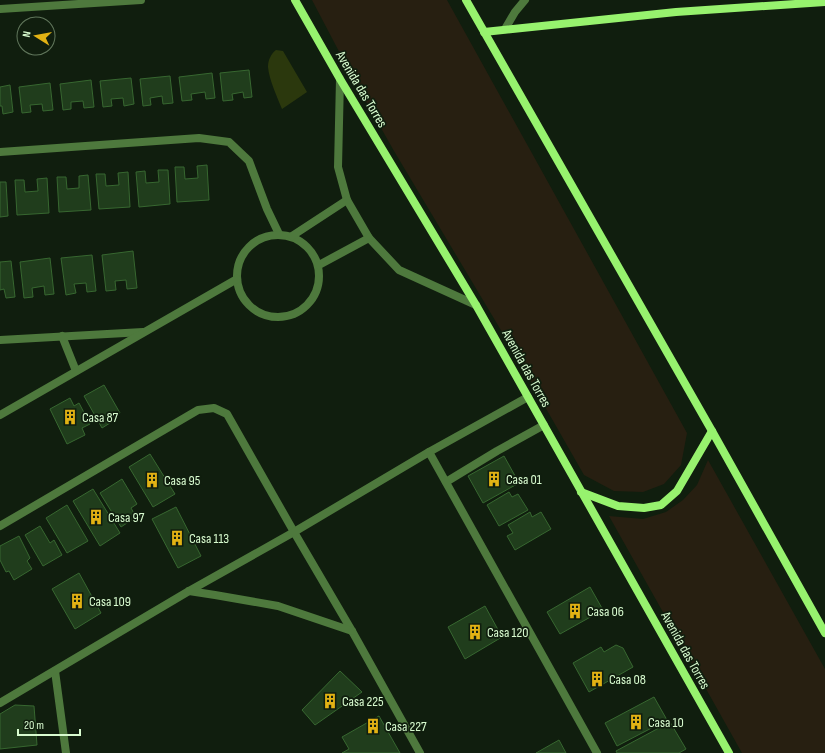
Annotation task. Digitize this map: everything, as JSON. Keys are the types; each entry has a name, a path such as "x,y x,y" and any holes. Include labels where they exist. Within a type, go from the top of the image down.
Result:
{"main road":[{"name":"Avenida das Torres","path":"295,0 340,79 476,304 729,753"},
{"path":"466,0 712,431 825,633"},
{"path":"484,32 676,12 825,2"},
{"path":"581,492 618,506 644,508 661,505 677,491 712,431"}],"street":[{"path":"0,9 141,0"},
{"path":"506,29 515,12 525,0"},
{"path":"340,79 338,167 347,200 369,238 399,270 476,304"},
{"path":"0,152 200,138 229,142 249,161 267,210 279,234"},
{"path":"292,236 347,200"},
{"path":"279,234 292,236 304,243 313,253 319,265 320,278 317,290 311,301 302,310 279,318 266,316 255,311 246,302 240,292 237,279 238,266 243,253 253,242 265,236 279,234"},
{"path":"319,265 369,238"},
{"path":"0,415 237,279"},
{"path":"0,340 146,331"},
{"path":"62,336 76,371"},
{"path":"0,704 189,591 528,397"},
{"path":"0,526 198,410 214,408 227,414 352,631 420,753"},
{"path":"446,482 544,425"},
{"path":"430,452 597,753"},
{"path":"189,591 278,606 352,631"},
{"path":"55,671 66,753"}],"shaded area":[{"path":"312,0 447,0 687,433 681,465 664,484 643,492 614,491 584,475 508,342 394,151 355,82"},
{"path":"276,50 283,51 307,92 282,109 268,67 270,57"},
{"path":"708,460 825,669 825,753 742,753 609,516 643,519 666,512 683,500 697,485"}],"building":[{"path":"249,70 252,97 244,98 243,92 232,94 233,100 223,101 220,73"},
{"path":"212,73 215,98 206,99 205,92 191,94 192,100 182,101 179,77"},
{"path":"170,76 173,103 163,104 162,96 150,98 151,105 143,106 140,79"},
{"path":"131,78 134,104 124,106 123,98 111,99 112,106 103,107 100,81"},
{"path":"91,80 94,107 84,108 83,101 71,102 71,109 63,110 60,84"},
{"path":"50,83 53,110 43,111 42,104 30,105 31,112 22,113 19,87"},
{"path":"10,85 13,112 3,114 2,106 0,106 0,87"},
{"path":"207,165 209,200 177,202 175,167 184,167 185,179 198,178 197,166"},
{"path":"158,170 168,170 170,204 139,207 136,172 145,171 146,183 159,182"},
{"path":"128,172 130,207 99,209 96,174 105,174 106,186 119,185 118,173"},
{"path":"88,175 91,210 59,212 57,177 66,177 67,189 79,188 79,176"},
{"path":"47,178 49,213 17,215 15,180 24,180 25,192 38,191 37,179"},
{"path":"0,182 6,182 8,216 0,217"},
{"path":"133,251 137,288 127,289 126,280 115,281 116,290 106,291 102,255"},
{"path":"92,255 96,291 87,292 86,283 74,284 76,293 66,295 61,258"},
{"path":"50,258 54,294 45,295 44,286 32,288 33,297 24,298 20,262"},
{"path":"11,261 15,297 6,298 4,289 0,290 0,262"},
{"path":"104,385 120,413 111,418 110,423 102,428 84,396"},
{"name":"Casa 87","path":"70,398 74,406 79,403 90,424 82,428 85,435 67,444 50,409"},
{"name":"Casa 95","path":"150,454 175,494 153,507 129,467"},
{"name":"Casa 01","path":"504,456 519,483 483,503 468,476"},
{"path":"122,479 137,504 131,508 136,517 121,527 100,493"},
{"name":"Casa 97","path":"93,489 120,533 100,546 73,501"},
{"path":"509,492 512,497 518,494 528,510 499,526 487,505"},
{"path":"67,505 88,541 67,553 46,518"},
{"name":"Casa 113","path":"176,507 201,556 178,568 152,519"},
{"path":"530,512 532,517 541,512 551,529 515,550 507,536 513,533 508,525"},
{"path":"40,526 50,543 54,540 62,555 43,566 25,535"},
{"path":"19,536 30,558 27,561 32,569 14,580 9,571 6,572 0,560 0,546"},
{"name":"Casa 109","path":"79,573 101,613 75,629 52,589"},
{"name":"Casa 06","path":"590,587 603,610 560,634 547,612"},
{"name":"Casa 120","path":"485,606 502,637 465,659 448,627"},
{"name":"Casa 08","path":"616,645 623,648 633,667 589,692 573,663 601,647 604,652"},
{"name":"Casa 225","path":"340,671 362,692 315,725 302,710"},
{"name":"Casa 10","path":"654,697 667,720 617,746 605,723"},
{"path":"15,705 34,706 37,745 0,749 0,714"},
{"name":"Casa 227","path":"379,716 400,753 342,753 349,749 342,737"},
{"path":"670,722 686,749 679,753 617,753 616,751"},
{"path":"559,740 566,753 536,753"}],"place":[{"name":"Casa 87","path":"70,417"},
{"name":"Casa 01","path":"494,479"},
{"name":"Casa 95","path":"152,480"},
{"name":"Casa 97","path":"96,517"},
{"name":"Casa 113","path":"177,538"},
{"name":"Casa 109","path":"77,601"},
{"name":"Casa 06","path":"575,611"},
{"name":"Casa 120","path":"475,632"},
{"name":"Casa 08","path":"597,679"},
{"name":"Casa 225","path":"330,701"},
{"name":"Casa 10","path":"636,722"},
{"name":"Casa 227","path":"373,726"}]}
